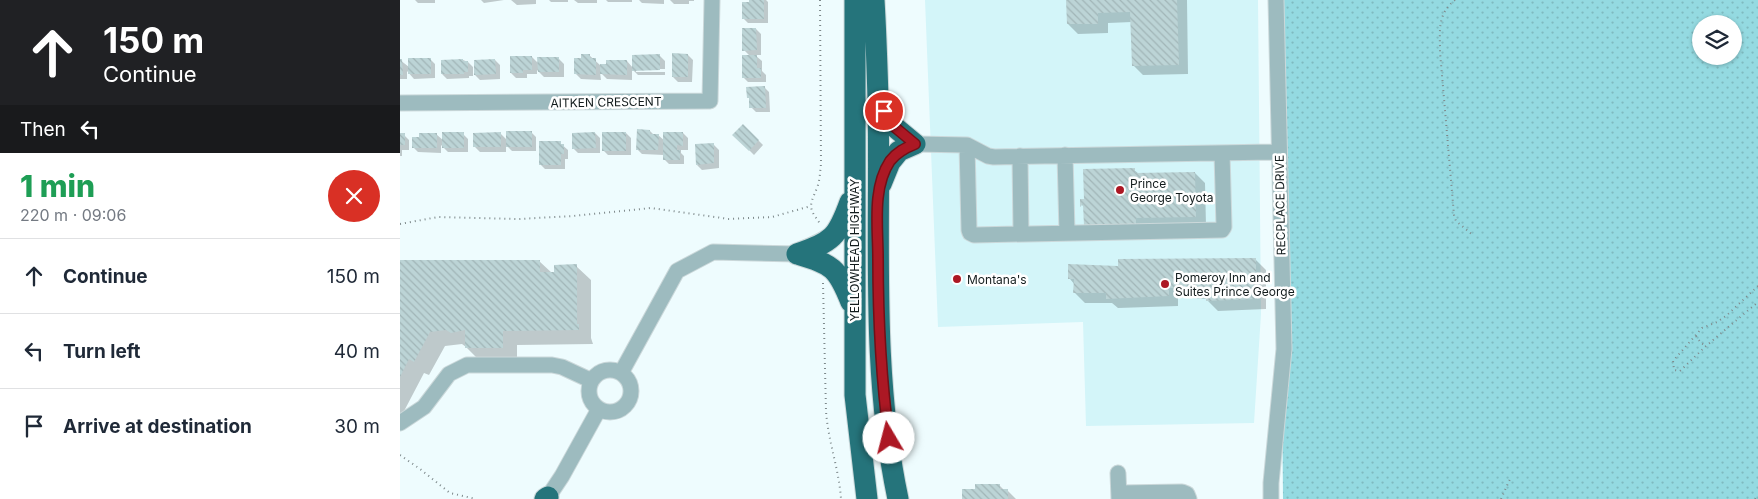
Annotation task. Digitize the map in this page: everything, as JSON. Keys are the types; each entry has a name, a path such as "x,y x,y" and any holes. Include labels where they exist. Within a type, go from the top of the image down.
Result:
{"highway":[{"name":"YELLOWHEAD HIGHWAY","path":"855,0 855,394 867,499"},
{"name":"YELLOWHEAD HIGHWAY","path":"874,0 878,99 878,320 885,412 898,499"},
{"path":"878,99 891,124 915,144 899,151 890,162 878,196"},
{"path":"798,254 820,246 835,235 854,190"},
{"path":"798,254 831,266 844,282 855,310"}],"street":[{"name":"AITKEN CRESCENT","path":"400,103 710,101 712,0"},
{"name":"RECPLACE DRIVE","path":"1271,499 1284,349 1276,0"},
{"path":"915,144 967,145 988,156 1279,152"},
{"path":"967,145 969,230 974,235 1222,230 1224,227 1222,153"},
{"path":"1065,155 1067,233"},
{"path":"1020,156 1022,234"},
{"path":"620,373 677,271 713,252 798,254"},
{"path":"400,423 424,407 450,374 466,365 552,365 562,367 590,380"},
{"path":"605,370 620,373 631,387 629,400 621,410 615,412 609,413 599,409 592,403 589,397 590,380 605,370"},
{"path":"547,498 562,476 599,409"},
{"path":"1118,473 1119,496 1152,496 1182,492 1187,494 1189,499"}],"path":[{"path":"820,0 821,164 817,188 811,206 816,218 824,229"},
{"path":"1455,0 1446,7 1442,17 1440,52 1454,215 1456,221 1474,236"},
{"path":"400,224 438,217 519,219 652,208 729,219 772,218 811,206"},
{"path":"823,281 827,428 841,499"},
{"path":"1758,286 1726,316 1702,328 1673,361 1674,370 1680,371 1685,368 1706,346 1758,302"},
{"path":"1696,336 1706,346"},
{"path":"400,455 450,493 476,499"},
{"path":"1501,499 1510,478"},
{"path":"1755,499 1758,495"}],"shaded area":[{"path":"925,0 1258,0 1261,314 1254,423 1086,426 1083,322 938,327"},
{"path":"1279,0 1758,0 1758,499 1283,499"}],"building":[{"path":"749,0 764,0 764,19 742,19 742,2 749,2"},
{"path":"1066,0 1177,0 1179,65 1132,66 1130,12 1098,13 1098,24 1067,24"},
{"path":"742,28 756,28 757,50 742,51"},
{"path":"672,53 688,54 688,77 672,77"},
{"path":"581,54 590,54 590,58 596,58 596,75 574,74 574,58 581,58"},
{"path":"660,54 660,70 632,71 632,55"},
{"path":"742,55 757,55 757,68 761,68 761,78 742,78"},
{"path":"510,56 532,56 532,70 523,70 523,73 510,73"},
{"path":"537,57 559,57 559,72 538,72"},
{"path":"408,58 431,58 431,74 408,74"},
{"path":"400,59 402,59 403,75 400,75"},
{"path":"463,59 463,61 468,61 468,72 464,72 464,74 441,74 441,60"},
{"path":"495,59 496,74 474,75 474,60"},
{"path":"606,60 627,60 627,75 600,74 600,64 606,64"},
{"path":"765,86 766,108 749,108 746,87"},
{"path":"743,124 759,140 749,151 732,135"},
{"path":"637,129 650,130 650,134 659,134 658,150 636,150"},
{"path":"506,131 532,131 532,147 506,147"},
{"path":"442,132 464,132 464,148 442,148"},
{"path":"501,132 501,147 473,147 473,133"},
{"path":"595,132 596,148 572,149 572,133"},
{"path":"602,132 626,132 626,151 602,151"},
{"path":"663,132 683,132 683,146 677,145 677,150 680,150 680,160 663,160"},
{"path":"400,133 405,133 405,145 400,145"},
{"path":"419,133 437,133 437,148 412,148 412,137 419,137"},
{"path":"539,141 561,141 561,144 564,144 564,154 561,154 561,165 539,165"},
{"path":"714,143 714,163 696,165 695,144"},
{"path":"1135,168 1135,173 1195,172 1196,217 1136,218 1136,225 1084,226 1083,204 1080,207 1080,199 1084,199 1083,169"},
{"name":"Pomeroy Inn and Suites Prince George","path":"1256,258 1256,299 1206,301 1206,289 1169,288 1169,296 1106,299 1106,293 1073,293 1074,279 1068,279 1068,264 1118,266 1118,259"},
{"path":"400,260 540,260 540,272 554,272 554,265 577,264 577,324 579,324 579,330 503,331 503,348 465,348 465,330 451,333 446,330 430,332 414,362 409,359 400,377"},
{"path":"975,484 1000,484 1000,489 1008,489 1008,499 962,499 962,489 975,489"}],"place":[{"name":"Prince George Toyota","path":"1120,190"},
{"name":"Montana's","path":"957,279"},
{"name":"Pomeroy Inn and Suites Prince George","path":"1165,284"}],"route":[{"path":"884,111 891,124 915,144 899,151 890,162 878,196 878,320 881,373 889,438"}]}
